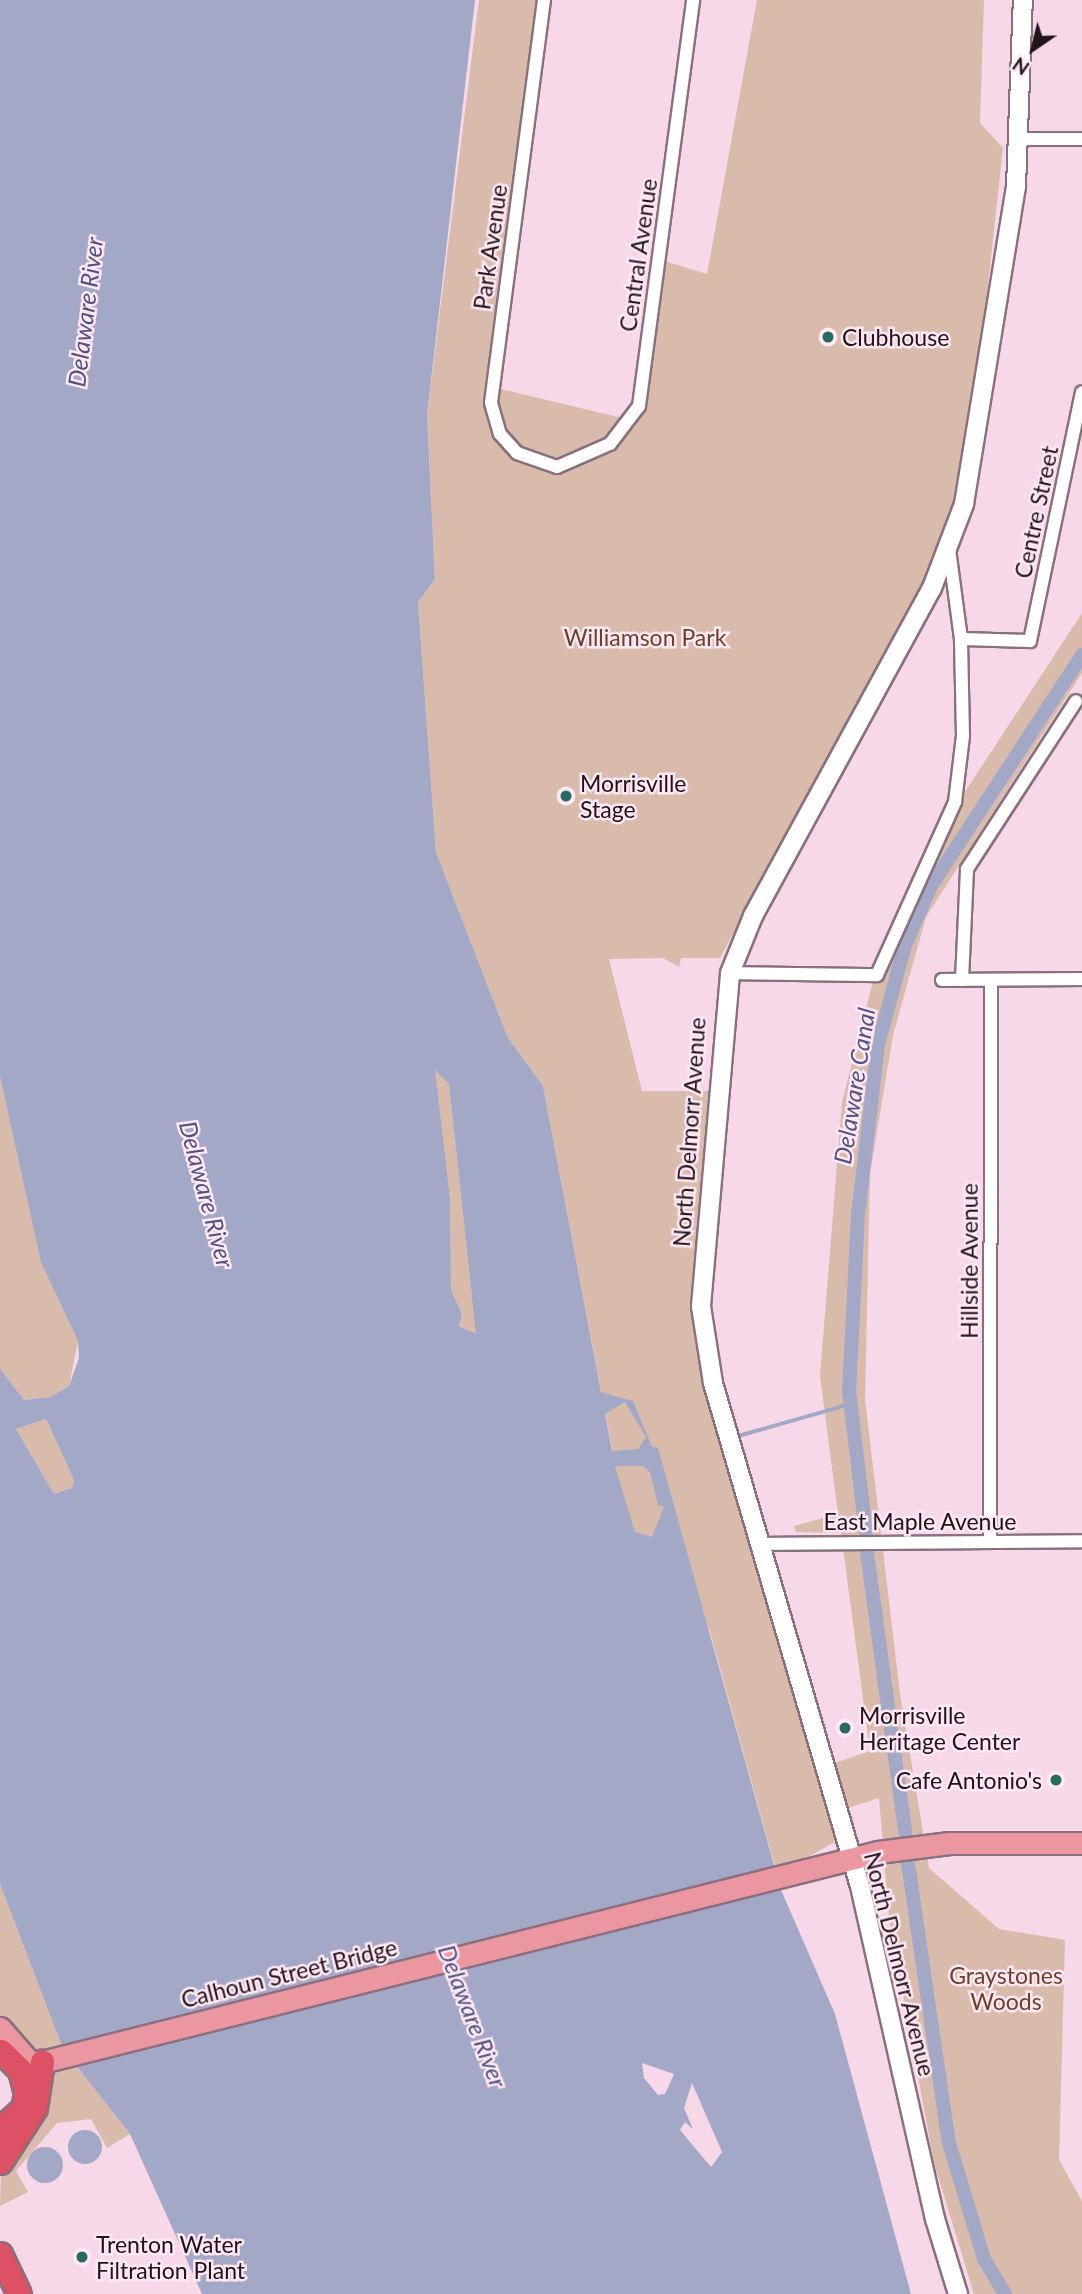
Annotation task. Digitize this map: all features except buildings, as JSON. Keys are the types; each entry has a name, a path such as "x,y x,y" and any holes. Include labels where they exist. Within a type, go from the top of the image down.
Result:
{"highway":[{"path":"0,2043 26,2086 23,2108 0,2129"},
{"path":"0,2162 35,2108 43,2060"},
{"path":"0,2254 19,2294"}],"main road":[{"name":"North Delmorr Avenue","path":"958,2294 850,1860 708,1367 701,1306 730,973 753,916 949,549 971,474 1021,139 1023,0"},
{"name":"Calhoun Street Bridge","path":"43,2060 878,1852 933,1844 1082,1843"},
{"path":"0,2043 43,2060"}],"street":[{"name":"Park Avenue","path":"544,0 491,404 506,442 526,459 553,467"},
{"name":"Central Avenue","path":"553,467 597,453 639,406 692,0"},
{"path":"1021,139 1082,139"},
{"name":"Centre Street","path":"961,639 1030,641 1082,392"},
{"path":"730,973 877,975 955,802 963,736 961,639 949,549"},
{"path":"962,981 967,869 1076,701"},
{"path":"942,980 1082,979"},
{"name":"Hillside Avenue","path":"990,981 990,1541"},
{"name":"East Maple Avenue","path":"759,1544 1082,1541"}],"green space":[{"name":"Williamson Park","path":"479,0 542,0 492,387 631,420 658,259 707,274 757,0 984,0 980,123 1003,148 964,504 720,958 681,958 679,967 663,958 609,959 642,1091 716,1091 702,1290 726,1429 842,1838 777,1874 709,1628 647,1557 624,1512 543,1086 507,1036 436,852 418,602 435,578 427,415"},
{"name":"Graystones Woods","path":"1082,613 1082,673 926,917 893,1035 870,1174 865,1399 900,1694 929,1868 999,1929 1065,1940 1059,2160 1082,2201 1082,2294 974,2294 934,2163 889,1918 879,1798 842,1810 829,1765 870,1751 841,1533 796,1532 794,1526 838,1514 820,1376 842,1102 880,954 927,850"},
{"path":"434,1069 449,1084 477,1335 459,1326 462,1314 451,1290 450,1198"},
{"path":"0,1077 41,1263 78,1341 69,1386 52,1397 24,1400 0,1368"},
{"path":"46,1419 74,1480 72,1488 54,1494 16,1429"},
{"path":"0,1884 63,2049 130,2134 107,2148 91,2119 57,2123 16,2171 28,2192 0,2206 1,2174 34,2134 0,2016"}],"water":[{"name":"Delaware River","path":"0,0 475,0 427,415 435,579 418,602 436,852 507,1036 543,1086 601,1392 633,1401 652,1447 658,1448 781,1890 835,2014 911,2294 202,2294 130,2134 63,2049 0,1884 0,1368 24,1400 51,1397 69,1386 79,1358 78,1341 41,1263 0,1077","holes":["435,1070 449,1084 476,1334 459,1326 462,1314 451,1290 450,1198","625,1402 646,1437 638,1449 612,1451 605,1414","46,1419 74,1480 72,1488 54,1494 16,1429","615,1466 643,1466 650,1472 658,1505 664,1507 652,1537 635,1532","642,2063 674,2074 665,2094 658,2095 644,2078","692,2083 722,2152 711,2167 680,2130 685,2122 693,2129 684,2108"]},
{"path":"85,2130 97,2135 102,2147 97,2159 85,2164 73,2159 68,2147 73,2135"},
{"path":"45,2147 58,2152 63,2165 58,2178 45,2183 32,2178 27,2165 32,2152"}],"waterway":[{"name":"Delaware Canal","path":"866,1532 849,1392 858,1215 878,1045 905,945 931,886 1082,655"},
{"path":"742,1435 851,1404"},
{"name":"Delaware Canal","path":"867,1553 905,1832"},
{"name":"Delaware Canal","path":"908,1863 949,2143 984,2259 1005,2294"}],"place":[{"name":"Clubhouse","path":"828,337"},
{"name":"Morrisville Stage","path":"566,796"},
{"name":"Morrisville Heritage Center","path":"845,1728"},
{"name":"Cafe Antonio's","path":"1056,1780"},
{"name":"Trenton Water Filtration Plant","path":"82,2257"}]}
